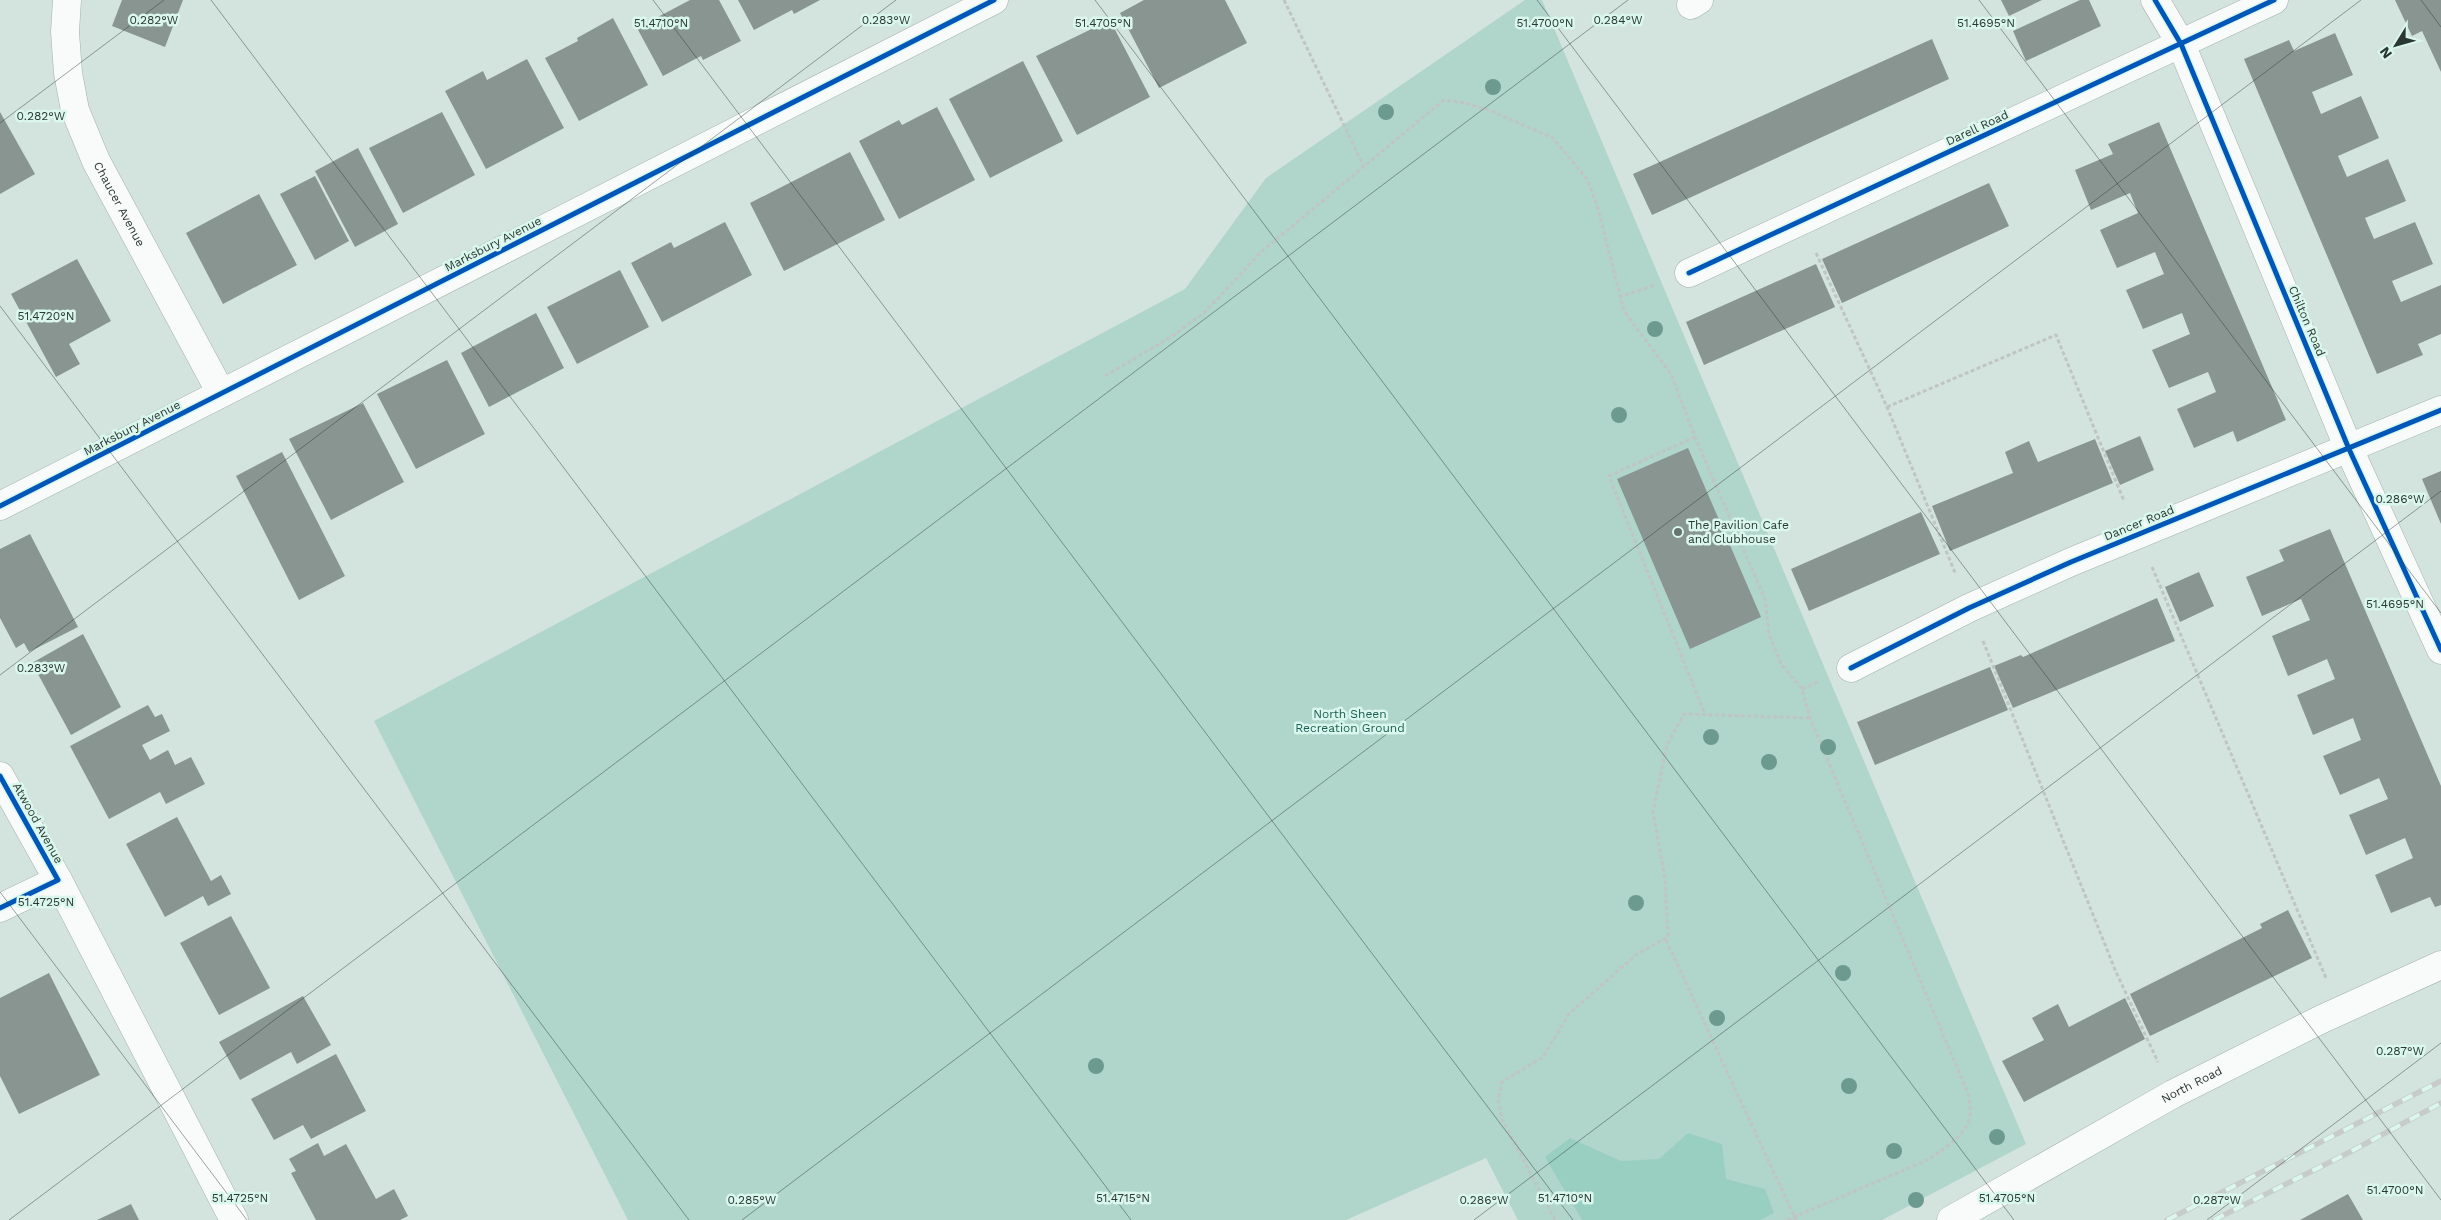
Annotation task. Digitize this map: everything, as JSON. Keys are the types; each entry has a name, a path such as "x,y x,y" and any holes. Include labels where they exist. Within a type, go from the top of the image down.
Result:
{"street":[{"name":"Chaucer Avenue","path":"67,0 65,32 68,73 75,110 96,161 221,394"},
{"name":"Marksbury Avenue","path":"0,506 994,0"},
{"name":"Chilton Road","path":"2154,0 2181,44 2349,449 2441,650"},
{"name":"Darell Road","path":"1689,273 2274,0"},
{"name":"Dancer Road","path":"1850,668 1969,608 2138,534 2441,410"},
{"name":"Atwood Avenue","path":"0,776 58,880 234,1220"},
{"path":"0,908 58,880"},
{"name":"North Road","path":"1951,1220 2173,1094 2341,1010 2441,965"}],"path":[{"path":"1284,0 1364,167"},
{"path":"1104,376 1171,337 1205,312 1261,252 1444,100 1465,103 1489,110 1553,138 1587,179 1599,214 1624,311 1671,374 1695,438 1766,599 1769,634 1778,657 1802,688 1810,718 1969,1096 1970,1118 1961,1132 1943,1150 1925,1161 1787,1220"},
{"path":"1800,221 1887,407 2116,972 2173,1094"},
{"path":"1887,407 2056,334 2138,534 2341,1010"},
{"path":"1695,438 1609,476 1705,714"},
{"path":"1795,1218 1666,940 1665,878 1653,812 1667,745 1684,714 1810,718"},
{"path":"1555,1220 1502,1119 1498,1100 1502,1082 1543,1057 1569,1014 1637,954 1666,940"}],"green space":[{"name":"North Sheen Recreation Ground","path":"1525,0 1542,0 2026,1144 1882,1220 1518,1220 1486,1158 1346,1220 628,1220 374,721 1185,289 1266,178"},
{"path":"1688,1133 1722,1144 1726,1179 1765,1189 1774,1213 1760,1220 1582,1220 1545,1157 1570,1138 1621,1161 1659,1159"}],"building":[{"path":"122,0 183,0 165,47 112,26"},
{"path":"690,0 719,0 741,41 703,60 701,56 663,76 637,28"},
{"path":"738,0 820,0 794,14 792,10 754,30"},
{"path":"1144,0 1225,0 1247,43 1159,88 1120,13"},
{"path":"2001,0 2042,0 2009,16"},
{"path":"2080,0 2089,0 2101,26 2026,61 2013,31"},
{"path":"2395,0 2441,0 2441,72 2422,31 2412,36"},
{"path":"613,18 648,85 579,121 545,58 578,41 577,38"},
{"path":"1110,20 1150,97 1077,135 1036,56"},
{"path":"2335,33 2353,75 2312,92 2321,114 2361,96 2379,138 2338,156 2347,177 2388,159 2406,201 2365,218 2374,239 2415,222 2433,264 2392,281 2401,302 2441,285 2441,334 2418,344 2423,355 2377,374 2244,59 2289,40 2294,51"},
{"path":"1932,39 1949,79 1652,215 1633,174"},
{"path":"527,59 564,128 486,169 445,91 483,71 487,80"},
{"path":"1023,61 1063,141 990,178 949,99"},
{"path":"937,107 975,180 899,219 859,141 899,120 902,125"},
{"path":"0,112 35,174 0,194"},
{"path":"442,112 475,175 403,213 369,148"},
{"path":"2159,122 2286,420 2237,442 2233,431 2194,448 2177,409 2216,392 2208,372 2169,388 2152,350 2190,334 2182,313 2143,329 2126,290 2164,274 2155,252 2117,268 2100,230 2138,213 2130,193 2091,210 2075,170 2113,154 2108,144"},
{"path":"358,148 398,224 355,247 315,171"},
{"path":"850,152 885,220 784,271 750,203"},
{"path":"315,176 349,241 315,260 280,194"},
{"path":"1989,183 2009,226 1842,303 1822,259"},
{"path":"259,194 297,265 223,304 186,233"},
{"path":"725,222 752,275 662,322 631,263 671,242 674,248"},
{"path":"77,259 111,321 69,344 80,364 56,377 11,294"},
{"path":"1816,264 1835,307 1704,365 1686,322"},
{"path":"620,270 649,327 577,364 547,307"},
{"path":"536,313 564,368 489,407 461,353"},
{"path":"447,360 485,434 416,469 377,394"},
{"path":"363,403 404,482 331,520 289,439"},
{"path":"2140,436 2154,470 2120,485 2105,451"},
{"path":"2095,439 2113,483 1950,551 1932,506 2013,473 2005,452 2029,441 2038,462"},
{"path":"1688,448 1761,617 1690,649 1617,479"},
{"path":"282,452 345,576 299,600 236,476"},
{"path":"2441,471 2441,524 2422,479"},
{"path":"1921,512 1940,554 1809,611 1791,569"},
{"path":"2330,529 2441,786 2441,905 2435,907 2430,897 2391,913 2375,875 2413,858 2405,838 2366,855 2349,815 2388,799 2379,778 2340,795 2323,756 2361,740 2353,718 2313,735 2297,695 2335,679 2327,659 2288,676 2272,636 2310,620 2301,599 2262,616 2246,577 2284,561 2279,550"},
{"path":"30,534 78,627 29,652 24,643 16,648 0,618 0,549"},
{"path":"2199,572 2214,606 2180,622 2165,587"},
{"path":"2157,598 2175,641 2013,708 1994,666 2021,655 2023,657"},
{"path":"83,634 121,707 71,735 32,663"},
{"path":"1990,667 2008,710 1875,765 1857,722"},
{"path":"148,705 155,717 162,714 170,731 142,745 150,760 168,750 175,765 191,757 205,784 166,804 160,792 109,819 70,746"},
{"path":"177,817 211,881 221,875 231,894 208,906 203,896 165,917 126,844"},
{"path":"2288,910 2312,958 2150,1036 2130,994 2262,928 2260,924"},
{"path":"231,916 270,988 219,1015 180,943"},
{"path":"49,973 100,1075 19,1114 0,1076 0,998"},
{"path":"303,996 331,1045 297,1064 291,1052 240,1080 219,1042"},
{"path":"2125,998 2145,1039 2024,1102 2002,1061 2044,1040 2032,1018 2058,1004 2069,1027"},
{"path":"336,1054 366,1111 311,1139 303,1125 274,1140 251,1099"},
{"path":"318,1143 324,1156 346,1144 376,1199 394,1189 408,1216 400,1220 316,1220 291,1173 296,1171 289,1159"},
{"path":"2348,1194 2363,1220 2300,1220"},
{"path":"131,1204 139,1220 97,1220"}],"railway":[{"path":"2167,1220 2441,1081"},
{"path":"2214,1220 2350,1152 2441,1103"}],"cycle path":[{"path":"0,506 994,0"},
{"path":"2155,0 2181,44 2349,449 2441,650"},
{"path":"1689,273 2274,0"},
{"path":"1851,668 1969,608 2071,562 2441,410"},
{"path":"0,776 58,880 0,908"}],"place":[{"name":"The Pavilion Cafe and Clubhouse","path":"1678,532"}]}
